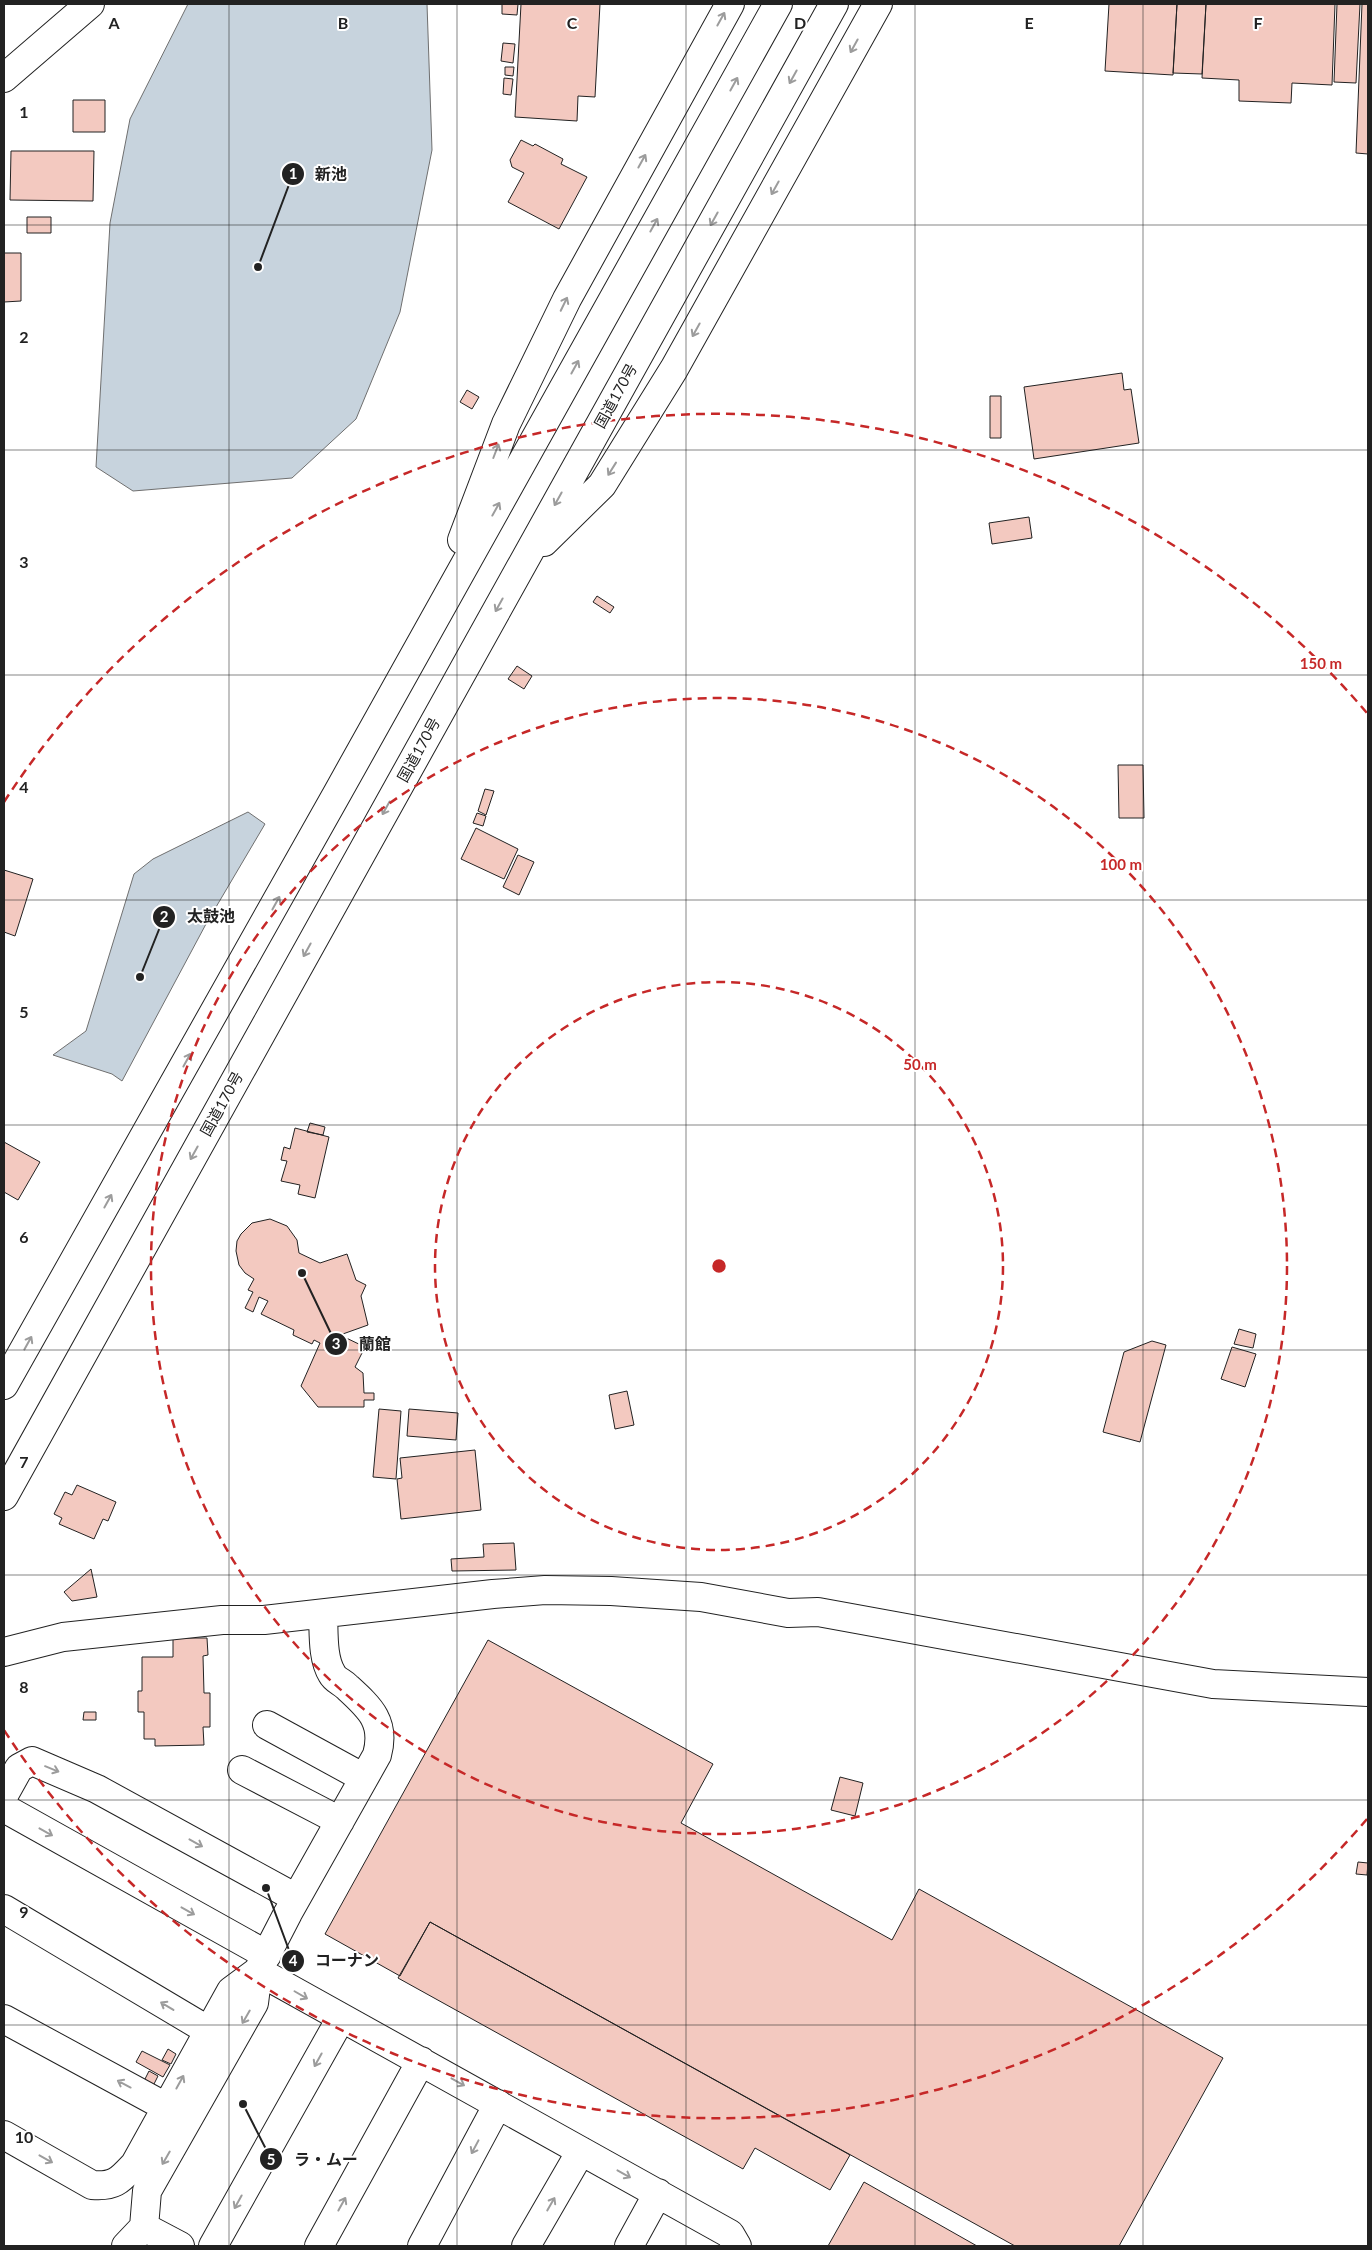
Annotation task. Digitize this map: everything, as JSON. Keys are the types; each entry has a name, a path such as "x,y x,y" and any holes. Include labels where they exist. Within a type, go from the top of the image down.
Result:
{"main road":[{"path":"4,78 90,4"},
{"path":"429,628 506,424 567,299 730,4"},
{"path":"4,1385 778,4"},
{"name":"国道170号","path":"4,1496 834,4"},
{"path":"523,562 602,486 674,369 878,4"},
{"path":"4,1652 63,1637 222,1620 264,1620 419,1602 546,1590 611,1590 701,1597 788,1613 818,1612 1212,1684 1368,1692"},
{"path":"180,2246 135,2237 147,2191 254,2004 263,1963 296,1898 377,1755 381,1741 380,1727 373,1712 346,1685 333,1676 327,1664 323,1614"},
{"path":"267,1726 364,1778"},
{"path":"4,1795 19,1768 32,1761 97,1789 296,1898"},
{"path":"242,1770 340,1821"},
{"path":"4,1808 263,1963 341,2018 730,2234 737,2246"},
{"path":"4,1909 209,2030"},
{"path":"4,2135 92,2185 108,2186 121,2179 135,2164 231,1991 263,1963"},
{"path":"213,2246 341,2018"},
{"path":"4,2019 166,2107"},
{"path":"319,2246 421,2061"},
{"path":"422,2246 498,2104"},
{"path":"526,2246 581,2151"},
{"path":"629,2246 658,2193"}],"shaded area":[{"path":"188,4 427,4 432,150 400,312 356,419 292,478 133,491 96,467 110,223 130,119"},
{"path":"248,812 265,824 206,924 122,1081 112,1074 53,1055 86,1031 134,874 153,859"}],"building":[{"path":"502,4 518,4 517,15 502,14"},
{"path":"521,4 600,4 595,97 578,96 577,121 515,117"},
{"path":"1109,4 1177,4 1173,75 1105,71"},
{"path":"1177,4 1206,4 1202,74 1173,73"},
{"path":"1206,4 1335,4 1332,85 1292,83 1291,103 1239,101 1239,80 1202,78"},
{"path":"1337,4 1360,4 1356,83 1334,82"},
{"path":"1362,4 1368,4 1368,154 1356,153"},
{"path":"503,43 515,44 513,63 501,61"},
{"path":"505,67 514,67 513,76 505,75"},
{"path":"504,78 513,79 511,95 503,94"},
{"path":"73,100 105,100 105,132 73,132"},
{"path":"521,140 533,146 535,144 563,159 561,164 587,177 559,229 508,202 524,173 512,167 510,160"},
{"path":"11,151 94,151 93,201 10,200"},
{"path":"27,217 51,217 51,233 27,233"},
{"path":"4,253 21,253 21,301 4,302"},
{"path":"1122,373 1124,390 1131,389 1139,443 1034,459 1024,387"},
{"path":"467,390 479,397 472,409 460,402"},
{"path":"990,396 1001,396 1001,438 990,438"},
{"path":"1029,517 1032,538 992,544 989,523"},
{"path":"597,596 614,607 610,613 593,602"},
{"path":"517,666 532,676 524,689 508,679"},
{"path":"1118,765 1143,765 1144,818 1119,818"},
{"path":"485,789 494,791 486,815 478,811"},
{"path":"477,813 486,816 483,826 473,823"},
{"path":"476,828 518,849 504,879 461,859"},
{"path":"518,855 534,862 519,895 503,887"},
{"path":"4,870 33,879 15,936 4,932"},
{"path":"310,1123 325,1127 323,1135 307,1132"},
{"path":"295,1128 329,1137 315,1198 298,1194 300,1185 281,1181 287,1161 281,1160 284,1147 290,1149"},
{"path":"4,1142 40,1162 18,1200 4,1192"},
{"path":"270,1219 287,1226 297,1240 299,1253 320,1263 347,1254 356,1280 366,1285 361,1296 368,1325 340,1335 365,1347 355,1367 363,1373 364,1393 374,1393 374,1400 364,1400 364,1407 318,1407 301,1386 320,1343 314,1340 312,1344 293,1335 294,1330 261,1314 268,1301 259,1297 253,1312 245,1308 253,1292 248,1290 254,1279 245,1273 239,1265 236,1251 237,1241 252,1223"},
{"path":"1239,1329 1256,1334 1253,1348 1234,1344"},
{"path":"1152,1341 1166,1345 1140,1442 1103,1432 1124,1352"},
{"path":"1232,1347 1256,1354 1245,1387 1221,1379"},
{"path":"627,1391 634,1425 615,1429 609,1395"},
{"path":"379,1409 401,1411 396,1479 373,1477"},
{"path":"409,1409 458,1413 456,1440 407,1436"},
{"path":"475,1450 481,1510 401,1519 397,1479 402,1478 400,1458"},
{"path":"77,1485 116,1502 108,1521 103,1519 94,1539 59,1524 62,1518 54,1514 65,1492 72,1495"},
{"path":"514,1543 516,1570 452,1571 451,1559 484,1557 483,1544"},
{"path":"91,1569 97,1597 72,1601 64,1592"},
{"path":"173,1638 207,1638 208,1655 203,1656 204,1693 210,1693 210,1727 203,1727 204,1745 155,1746 155,1739 144,1739 144,1712 138,1712 138,1691 142,1691 142,1657 173,1657"},
{"path":"488,1640 713,1764 681,1823 892,1940 919,1889 1223,2058 1119,2246 1015,2246 430,1922 400,1976 325,1934"},
{"path":"84,1712 96,1712 96,1720 83,1720"},
{"path":"840,1777 863,1783 855,1816 831,1810"},
{"path":"1358,1862 1368,1863 1367,1875 1356,1874"},
{"path":"430,1922 850,2155 830,2190 755,2148 743,2169 398,1978"},
{"path":"168,2049 176,2054 171,2064 162,2060"},
{"path":"142,2051 170,2065 163,2077 136,2062"},
{"path":"149,2071 158,2076 153,2086 144,2081"},
{"path":"864,2182 977,2246 828,2246"}],"place":[{"name":"新池","path":"258,267"},
{"name":"太鼓池","path":"140,977"},
{"name":"蘭館","path":"302,1273"},
{"name":"コーナン","path":"266,1888"},
{"name":"ラ・ムー","path":"243,2104"}]}
